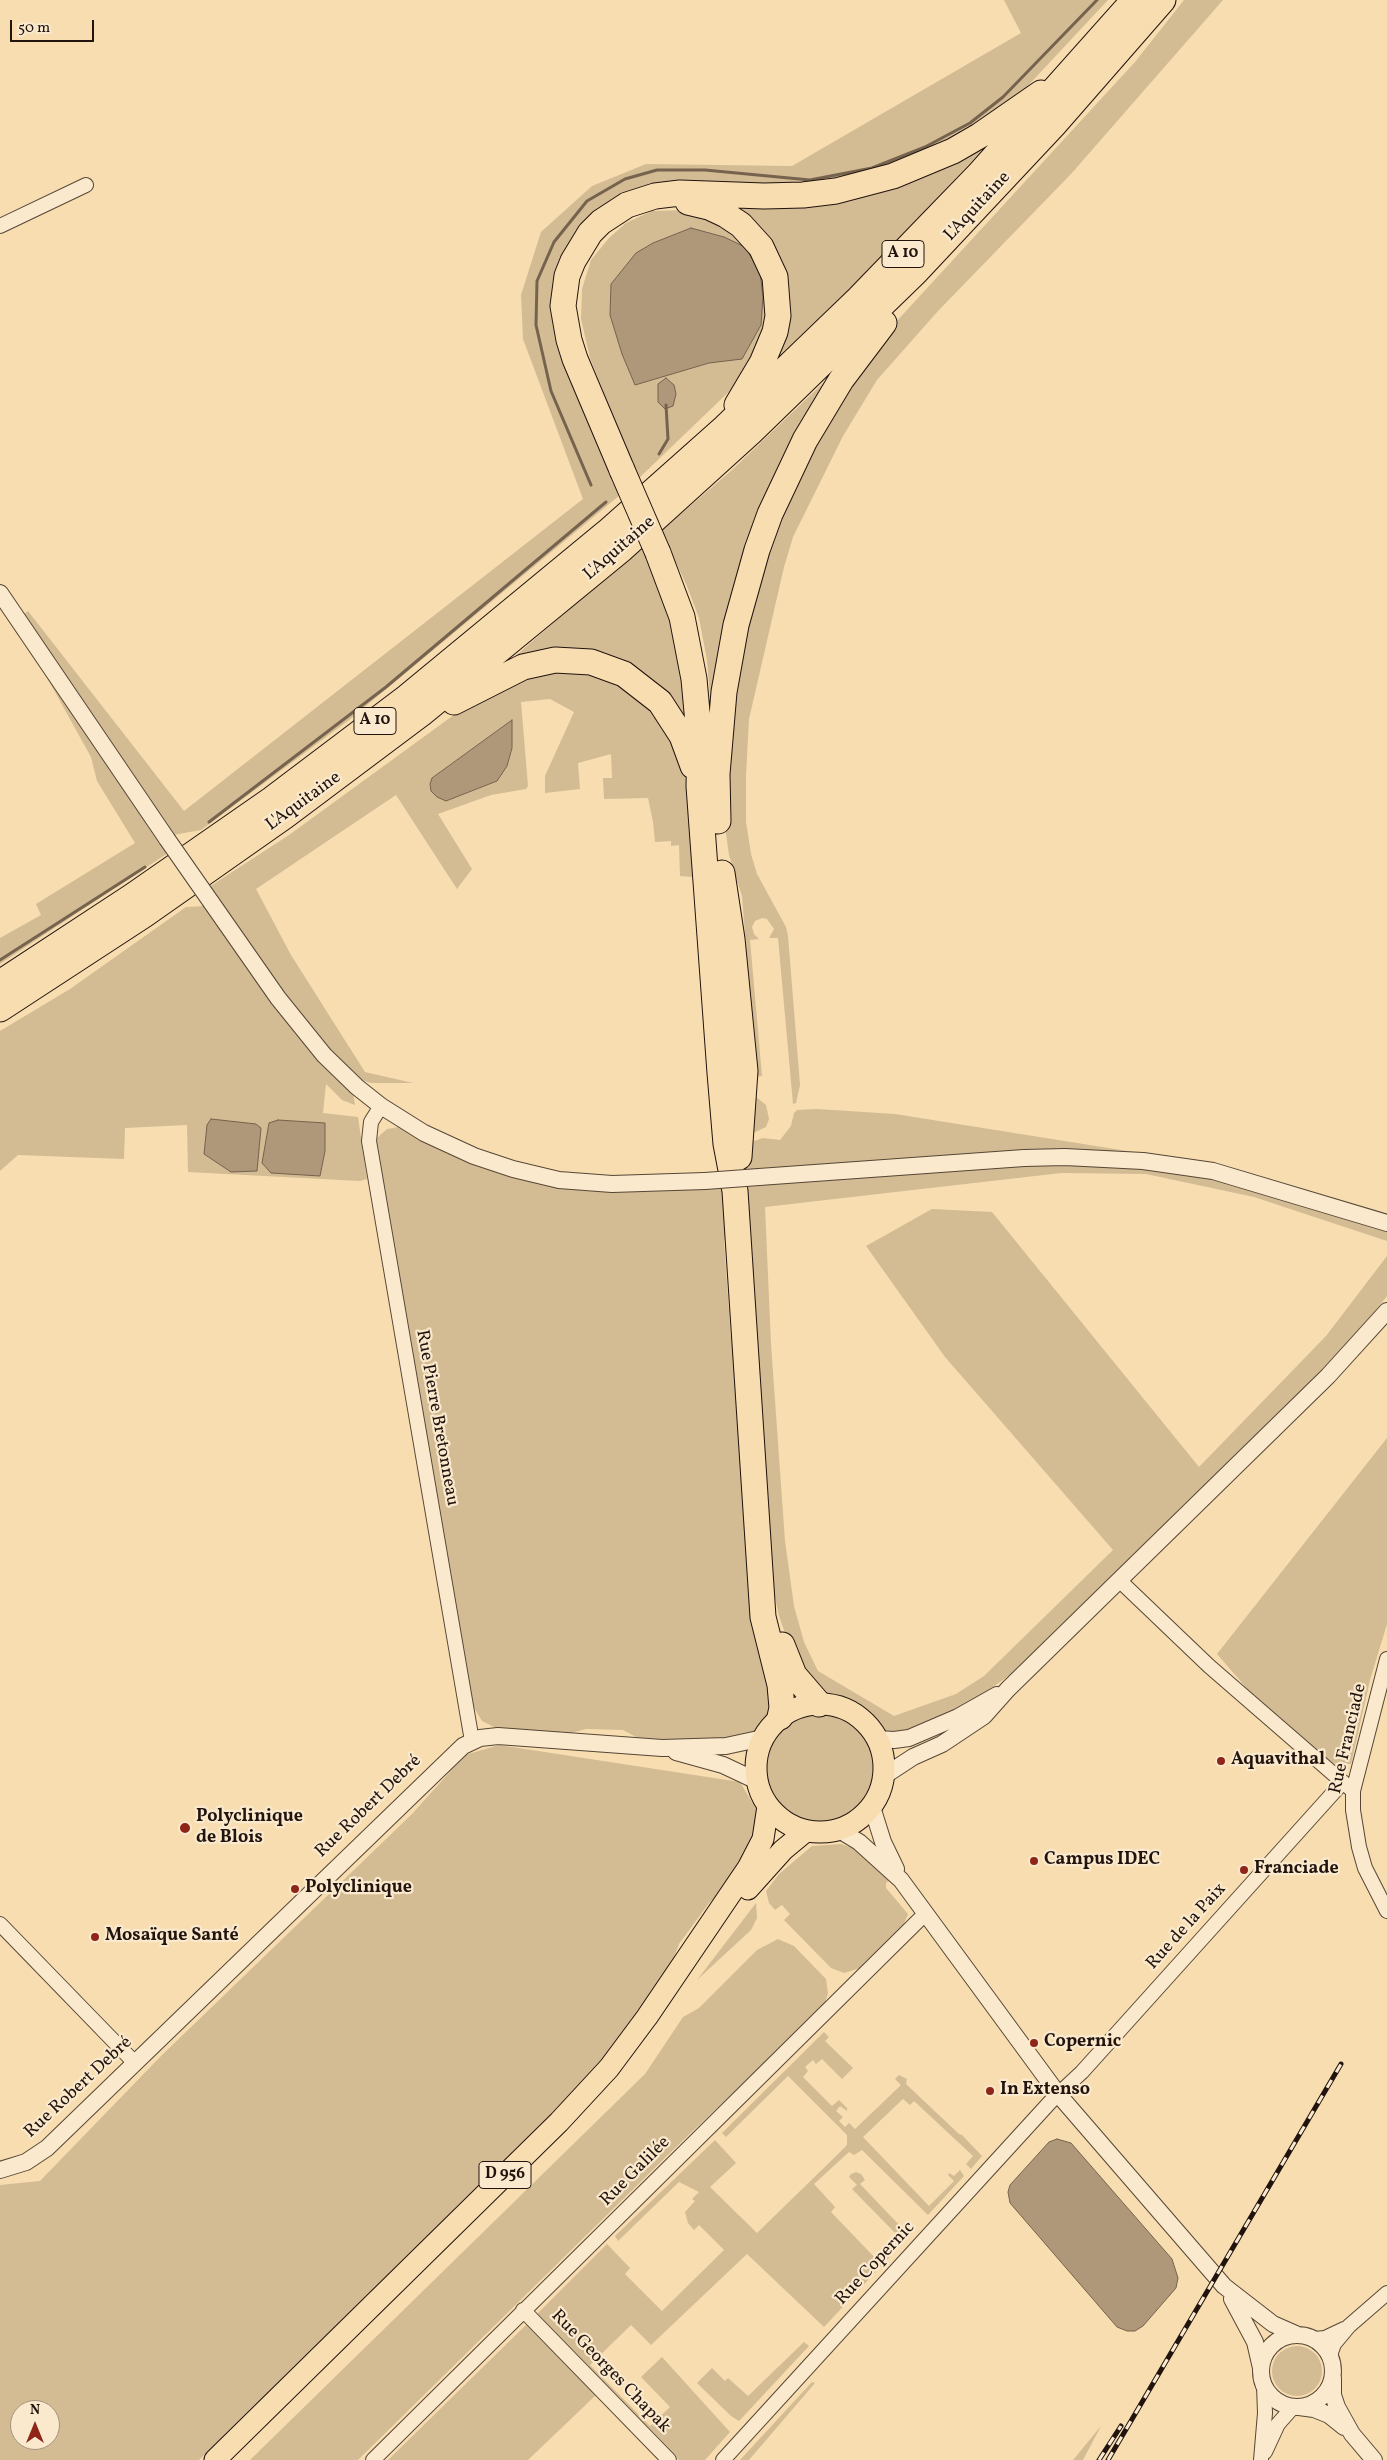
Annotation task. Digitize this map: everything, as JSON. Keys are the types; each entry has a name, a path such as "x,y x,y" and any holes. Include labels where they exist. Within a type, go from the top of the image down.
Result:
{"highway":[{"name":"L'Aquitaine","path":"0,983 203,848 407,697 542,588 725,427 798,358 919,237 1072,72 1134,0"},
{"name":"L'Aquitaine","path":"0,1009 215,866 405,727 556,604 679,498 813,374 916,272 1053,126 1163,0"},
{"path":"734,1191 745,1098 745,1071 732,939 719,854 712,825 698,658 682,597 569,340 564,306 568,276 573,261 586,240 601,222 627,205 655,196 680,193 764,196 803,195 836,190 893,176 953,151 972,140 1072,72"},
{"path":"625,468 582,357 574,330 571,306 575,278 588,250 606,228 630,212 668,202 694,203 709,207 741,225 761,247 769,261 778,295 778,316 775,332 762,363 725,427"},
{"path":"719,854 717,774 724,692 736,625 757,550 787,478 822,409 882,326 916,272"},
{"path":"661,550 677,599 692,658 700,745 700,786 723,1108 729,1168 734,1191 762,1575 763,1617 782,1697 780,1718"},
{"path":"405,727 523,667 555,660 591,662 624,674 660,702 682,736 700,786"},
{"path":"762,1575 788,1662 794,1675 819,1704"}],"main road":[{"path":"819,1704 837,1706 853,1713 867,1724 878,1739 884,1757 884,1776 880,1792 872,1807 863,1817 839,1830 823,1833 806,1831 785,1822 768,1806 757,1781 758,1752 763,1738 780,1718 798,1708 819,1704"},
{"name":"D 956","path":"215,2460 559,2122 609,2068 647,2017 748,1868 763,1839 768,1806"},
{"name":"D 956","path":"231,2460 597,2099 638,2049 758,1876 783,1850 806,1831"}],"street":[{"path":"0,226 86,185"},
{"path":"0,594 167,839 300,1027 343,1076 407,1123 450,1146 474,1156 536,1175 559,1180 612,1184 705,1181 1024,1158 1065,1157 1143,1161 1213,1172 1387,1223"},
{"name":"Rue Pierre Bretonneau","path":"382,1106 371,1122 369,1141 472,1741"},
{"path":"884,1776 913,1757 942,1744 984,1716 1008,1689 1328,1376 1387,1311"},
{"path":"1119,1580 1209,1666 1348,1786"},
{"name":"Rue Franciade","path":"1387,1659 1348,1786 1358,1847 1365,1868 1387,1910"},
{"path":"878,1739 894,1740 909,1738 958,1717 1008,1689"},
{"name":"Rue Robert Debré","path":"0,2170 26,2162 47,2148 455,1752 472,1741 498,1736 662,1748"},
{"path":"662,1748 726,1746 763,1738"},
{"path":"662,1748 723,1765 757,1781"},
{"name":"Rue de la Paix","path":"1058,2094 1082,2072 1348,1786"},
{"path":"872,1807 882,1842 901,1880 1058,2094 1224,2286 1273,2324 1315,2340 1325,2346 1330,2355 1333,2395 1337,2408 1352,2434"},
{"path":"839,1830 859,1842 901,1880"},
{"name":"Rue Galilée","path":"373,2460 926,1913"},
{"path":"0,1924 135,2063"},
{"name":"Rue Copernic","path":"723,2460 1058,2094"},
{"path":"1224,2286 1255,2342 1261,2368 1265,2413 1262,2460"},
{"path":"1330,2355 1334,2344 1349,2326 1387,2293"},
{"name":"Rue Georges Chapak","path":"523,2310 669,2460"},
{"path":"1315,2340 1325,2338 1349,2326"},
{"path":"1261,2368 1269,2348 1278,2340 1298,2335"},
{"path":"1262,2460 1278,2424 1295,2407 1318,2401 1330,2386 1333,2376"},
{"path":"1264,2386 1276,2401 1295,2407 1314,2409 1329,2415 1352,2434 1374,2460"}],"shaded area":[{"path":"1004,0 1108,0 1008,107 950,146 833,185 646,189 560,283 626,490 349,720 201,830 173,835 21,616 28,611 184,811 583,499 523,339 521,295 541,232 592,186 646,164 792,166 1021,33"},
{"path":"1184,0 1223,0 1071,174 938,311 877,380 843,436 793,537 784,567 749,719 746,822 751,854 757,874 786,927 788,936 800,1085 796,1103 793,1104 778,938 769,938 774,929 767,919 762,918 755,921 752,927 754,934 759,939 750,940 762,1076 756,1077 742,896 729,855 724,819 730,693 762,561 820,429 883,336 1135,62"},
{"path":"1002,129 864,275 765,369 779,273 709,198 791,201"},
{"path":"685,210 717,219 758,257 770,287 761,349 738,383 638,479 590,358 581,319 582,289 591,260 609,238 626,223 652,211"},
{"path":"691,228 724,237 745,247 760,272 763,297 761,325 742,359 709,363 635,385 622,354 610,315 611,284 636,253 653,243"},
{"path":"842,365 797,448 713,734 707,660 699,618 687,586 661,531 732,470"},
{"path":"666,378 674,385 676,394 673,406 665,409 658,402 658,384"},
{"path":"648,541 666,584 692,743 643,676 513,663 513,658"},
{"path":"35,656 168,853 0,964 0,938 41,915 36,904 135,843 97,781 91,757"},
{"path":"595,669 652,703 684,760 692,794 692,877 680,876 679,845 671,846 671,841 655,842 648,798 604,799 603,778 612,778 611,754 578,763 580,789 545,793 545,776 574,712 550,699 521,702 528,786 526,789 491,795 438,814 472,869 457,889 396,795 256,889 291,955 365,1072 413,1083 371,1083 355,1078 288,1003 209,887 289,835 484,693 524,674","holes":["512,720 512,748 497,781 446,801 432,778"]},
{"path":"512,720 512,748 507,766 497,781 446,801 437,797 431,791 430,784 432,778"},
{"path":"206,906 353,1092 355,1105 342,1100 326,1084 323,1113 358,1117 367,1179 360,1181 188,1172 187,1125 125,1128 124,1159 18,1155 0,1171 0,1031 70,989 186,907"},
{"path":"756,1097 766,1105 769,1119 766,1127 751,1134"},
{"path":"817,1109 895,1114 1146,1154 744,1172 748,1143 763,1138 780,1140 791,1126 794,1113 797,1110"},
{"path":"211,1119 256,1124 261,1128 257,1171 231,1172 204,1154 207,1125"},
{"path":"278,1120 325,1123 325,1151 320,1176 271,1173 262,1163 269,1123"},
{"path":"399,1127 550,1183 726,1185 729,1217 724,1242 731,1339 741,1369 772,1714 758,1729 746,1736 703,1741 638,1738 623,1730 586,1729 571,1733 496,1728 482,1721 473,1706 377,1150 377,1138 387,1129"},
{"path":"1039,1162 1195,1172 1387,1229 1387,1241 1254,1197 1146,1174 1061,1173 765,1207 771,1344 785,1541 794,1606 804,1642 818,1671 894,1716 956,1694 984,1676 1113,1550 945,1357 866,1246 932,1209 992,1212 1199,1467 1326,1336 1387,1256 1387,1296 1359,1332 1293,1399 1011,1674 960,1711 897,1737 884,1731 862,1706 828,1694 815,1686 792,1653 779,1616 771,1579 744,1184"},
{"path":"1387,1438 1387,1624 1370,1680 1351,1764 1326,1763 1250,1692 1217,1654"},
{"path":"820,1715 840,1719 857,1731 869,1748 873,1768 869,1788 857,1805 840,1817 820,1821 800,1817 783,1805 771,1788 767,1768 771,1748 783,1731 800,1719"},
{"path":"499,1745 740,1782 759,1814 753,1840 739,1875 709,1903 679,1944 667,1977 590,2079 441,2231 199,2460 0,2460 0,2185 40,2181 161,2056 412,1814 465,1755"},
{"path":"841,1844 855,1849 890,1880 886,1883 886,1888 908,1914 903,1926 860,1968 844,1973 831,1968 784,1920 790,1914 782,1905 775,1910 769,1903 766,1891 779,1874 812,1846"},
{"path":"756,1903 757,1918 751,1930 697,1980"},
{"path":"778,1939 794,1946 826,1979 828,1993 824,2006 675,2148 358,2460 250,2460 645,2074 683,2017 699,2008 757,1950"},
{"path":"824,2032 829,2037 825,2041 853,2068 842,2079 822,2059 816,2064 813,2060 805,2067 808,2071 803,2077 832,2106 839,2100 847,2108 847,2111 840,2106 836,2111 843,2117 839,2121 845,2127 849,2123 855,2129 901,2085 895,2079 899,2075 907,2079 906,2084 982,2156 971,2169 966,2164 973,2156 914,2101 910,2105 903,2099 863,2137 929,2206 954,2181 948,2175 949,2173 954,2176 960,2170 964,2176 928,2215 862,2150 854,2155 849,2152 814,2184 835,2207 831,2212 880,2263 901,2239 852,2189 857,2185 849,2177 851,2174 856,2172 861,2174 865,2180 860,2184 905,2231 912,2227 915,2230 824,2327 747,2254 651,2345 631,2325 590,2365 650,2426 670,2407 641,2377 662,2357 730,2432 705,2460 679,2460 536,2315 607,2244 630,2268 625,2274 662,2311 724,2250 699,2225 694,2230 688,2223 685,2212 695,2201 692,2199 699,2192 679,2182 618,2241 615,2236 715,2140 736,2163 710,2187 757,2233 833,2159 847,2145 847,2135 788,2076 726,2137 722,2133"},
{"path":"1057,2139 1071,2143 1172,2259 1178,2278 1176,2288 1143,2326 1135,2331 1127,2331 1117,2327 1010,2203 1008,2192 1010,2185 1049,2142"},
{"path":"528,2323 597,2394 528,2460 388,2460"},
{"path":"804,2342 809,2346 739,2421 731,2416 697,2383 712,2368 725,2381 728,2378 748,2396"},
{"path":"1292,2346 1302,2346 1315,2353 1322,2366 1322,2376 1315,2389 1302,2396 1292,2396 1283,2392 1276,2385 1272,2376 1272,2366 1276,2357 1283,2350"},
{"path":"812,2382 815,2383 749,2460 740,2460"},
{"path":"1101,2426 1083,2460 1073,2460"}],"waterway":[{"path":"591,485 551,391 536,325 537,281 554,242 587,201 625,179 657,170 705,170 810,180 872,168 925,147 970,123 1003,97 1097,0"},
{"path":"659,454 668,439 666,405"},
{"path":"209,822 386,687 606,502"},
{"path":"0,960 145,867"}],"railway":[{"path":"1108,2460 1341,2064"},
{"path":"1099,2460 1121,2426"}],"place":[{"name":"Aquavithal","path":"1221,1761"},
{"name":"Polyclinique de Blois","path":"185,1828"},
{"name":"Campus IDEC","path":"1034,1861"},
{"name":"Franciade","path":"1244,1870"},
{"name":"Polyclinique","path":"295,1889"},
{"name":"Mosaïque Santé","path":"95,1937"},
{"name":"Copernic","path":"1034,2043"},
{"name":"In Extenso","path":"990,2091"}]}
